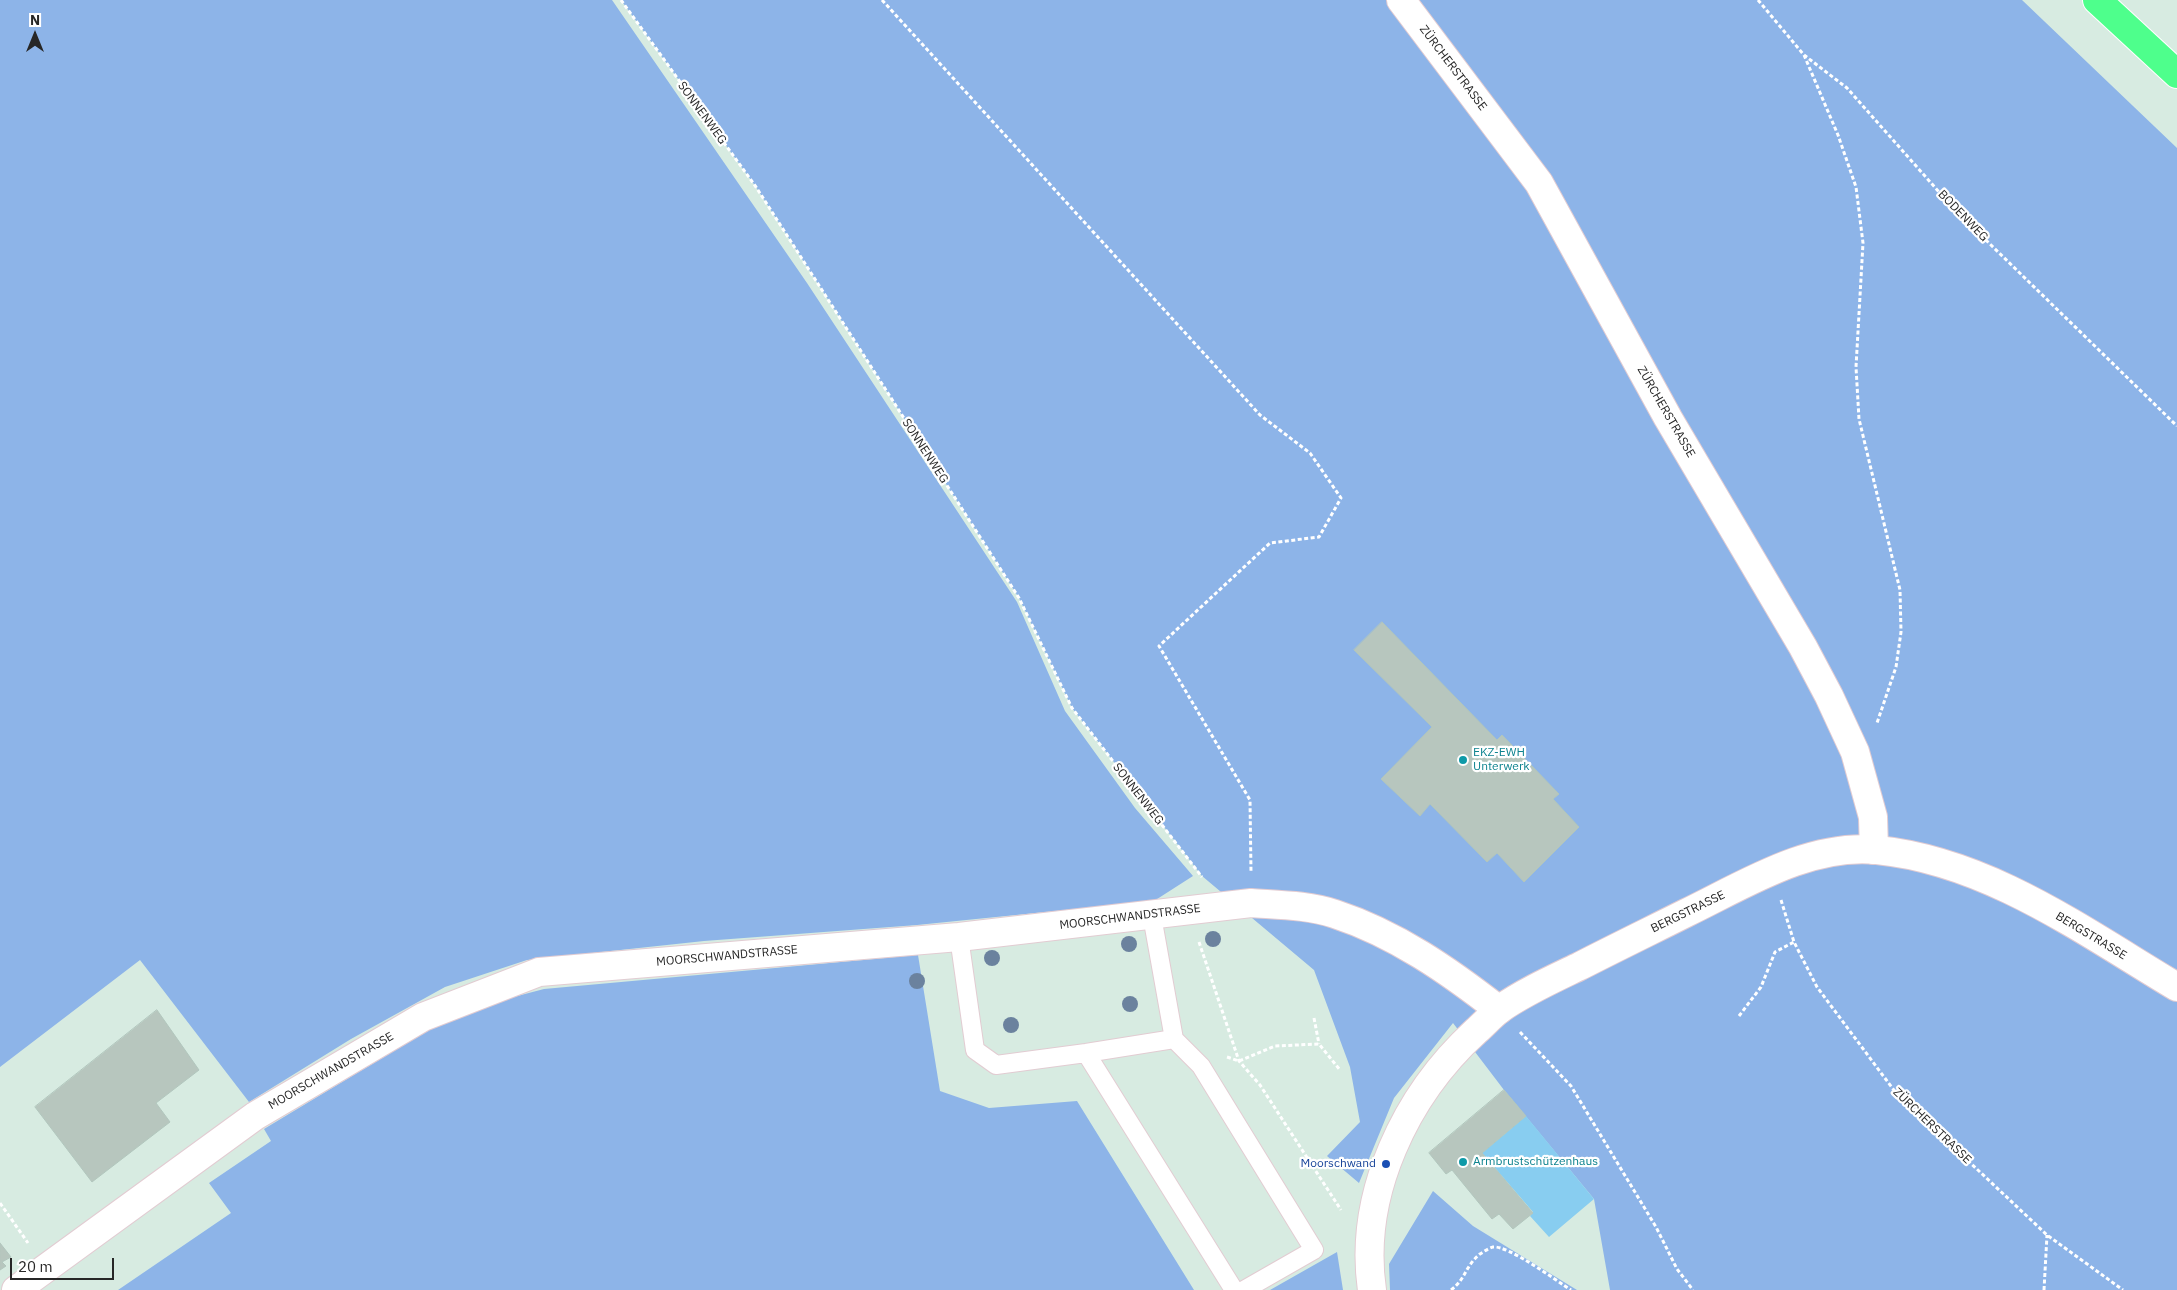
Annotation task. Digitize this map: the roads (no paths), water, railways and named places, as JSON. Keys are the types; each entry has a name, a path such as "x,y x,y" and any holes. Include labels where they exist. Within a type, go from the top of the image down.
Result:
{"highway":[{"path":"2097,0 2177,74"}],"street":[{"name":"ZÜRCHERSTRASSE","path":"1401,0 1539,184 1668,418 1803,647 1829,696 1855,752 1873,817 1874,850"},
{"name":"BERGSTRASSE","path":"1372,1290 1369,1246 1378,1189 1397,1137 1422,1094 1456,1049 1499,1010 1558,976 1772,871 1810,857 1846,850 1874,850 1923,857 1964,869 2025,897 2177,987"},
{"name":"MOORSCHWANDSTRASSE","path":"16,1290 255,1116 423,1017 538,972 959,937 1252,903 1299,906 1334,913 1387,935 1461,979 1499,1010"}],"lane":[{"path":"1152,916 1174,1039 1201,1066 1314,1250 1244,1290"},
{"path":"959,937 975,1050 996,1065 1174,1039"},
{"path":"1086,1053 1234,1290"}],"place":[{"name":"EKZ-EWH Unterwerk","path":"1463,760"},
{"name":"Armbrustschützenhaus","path":"1463,1162"},
{"name":"Moorschwand","path":"1386,1164"}]}
